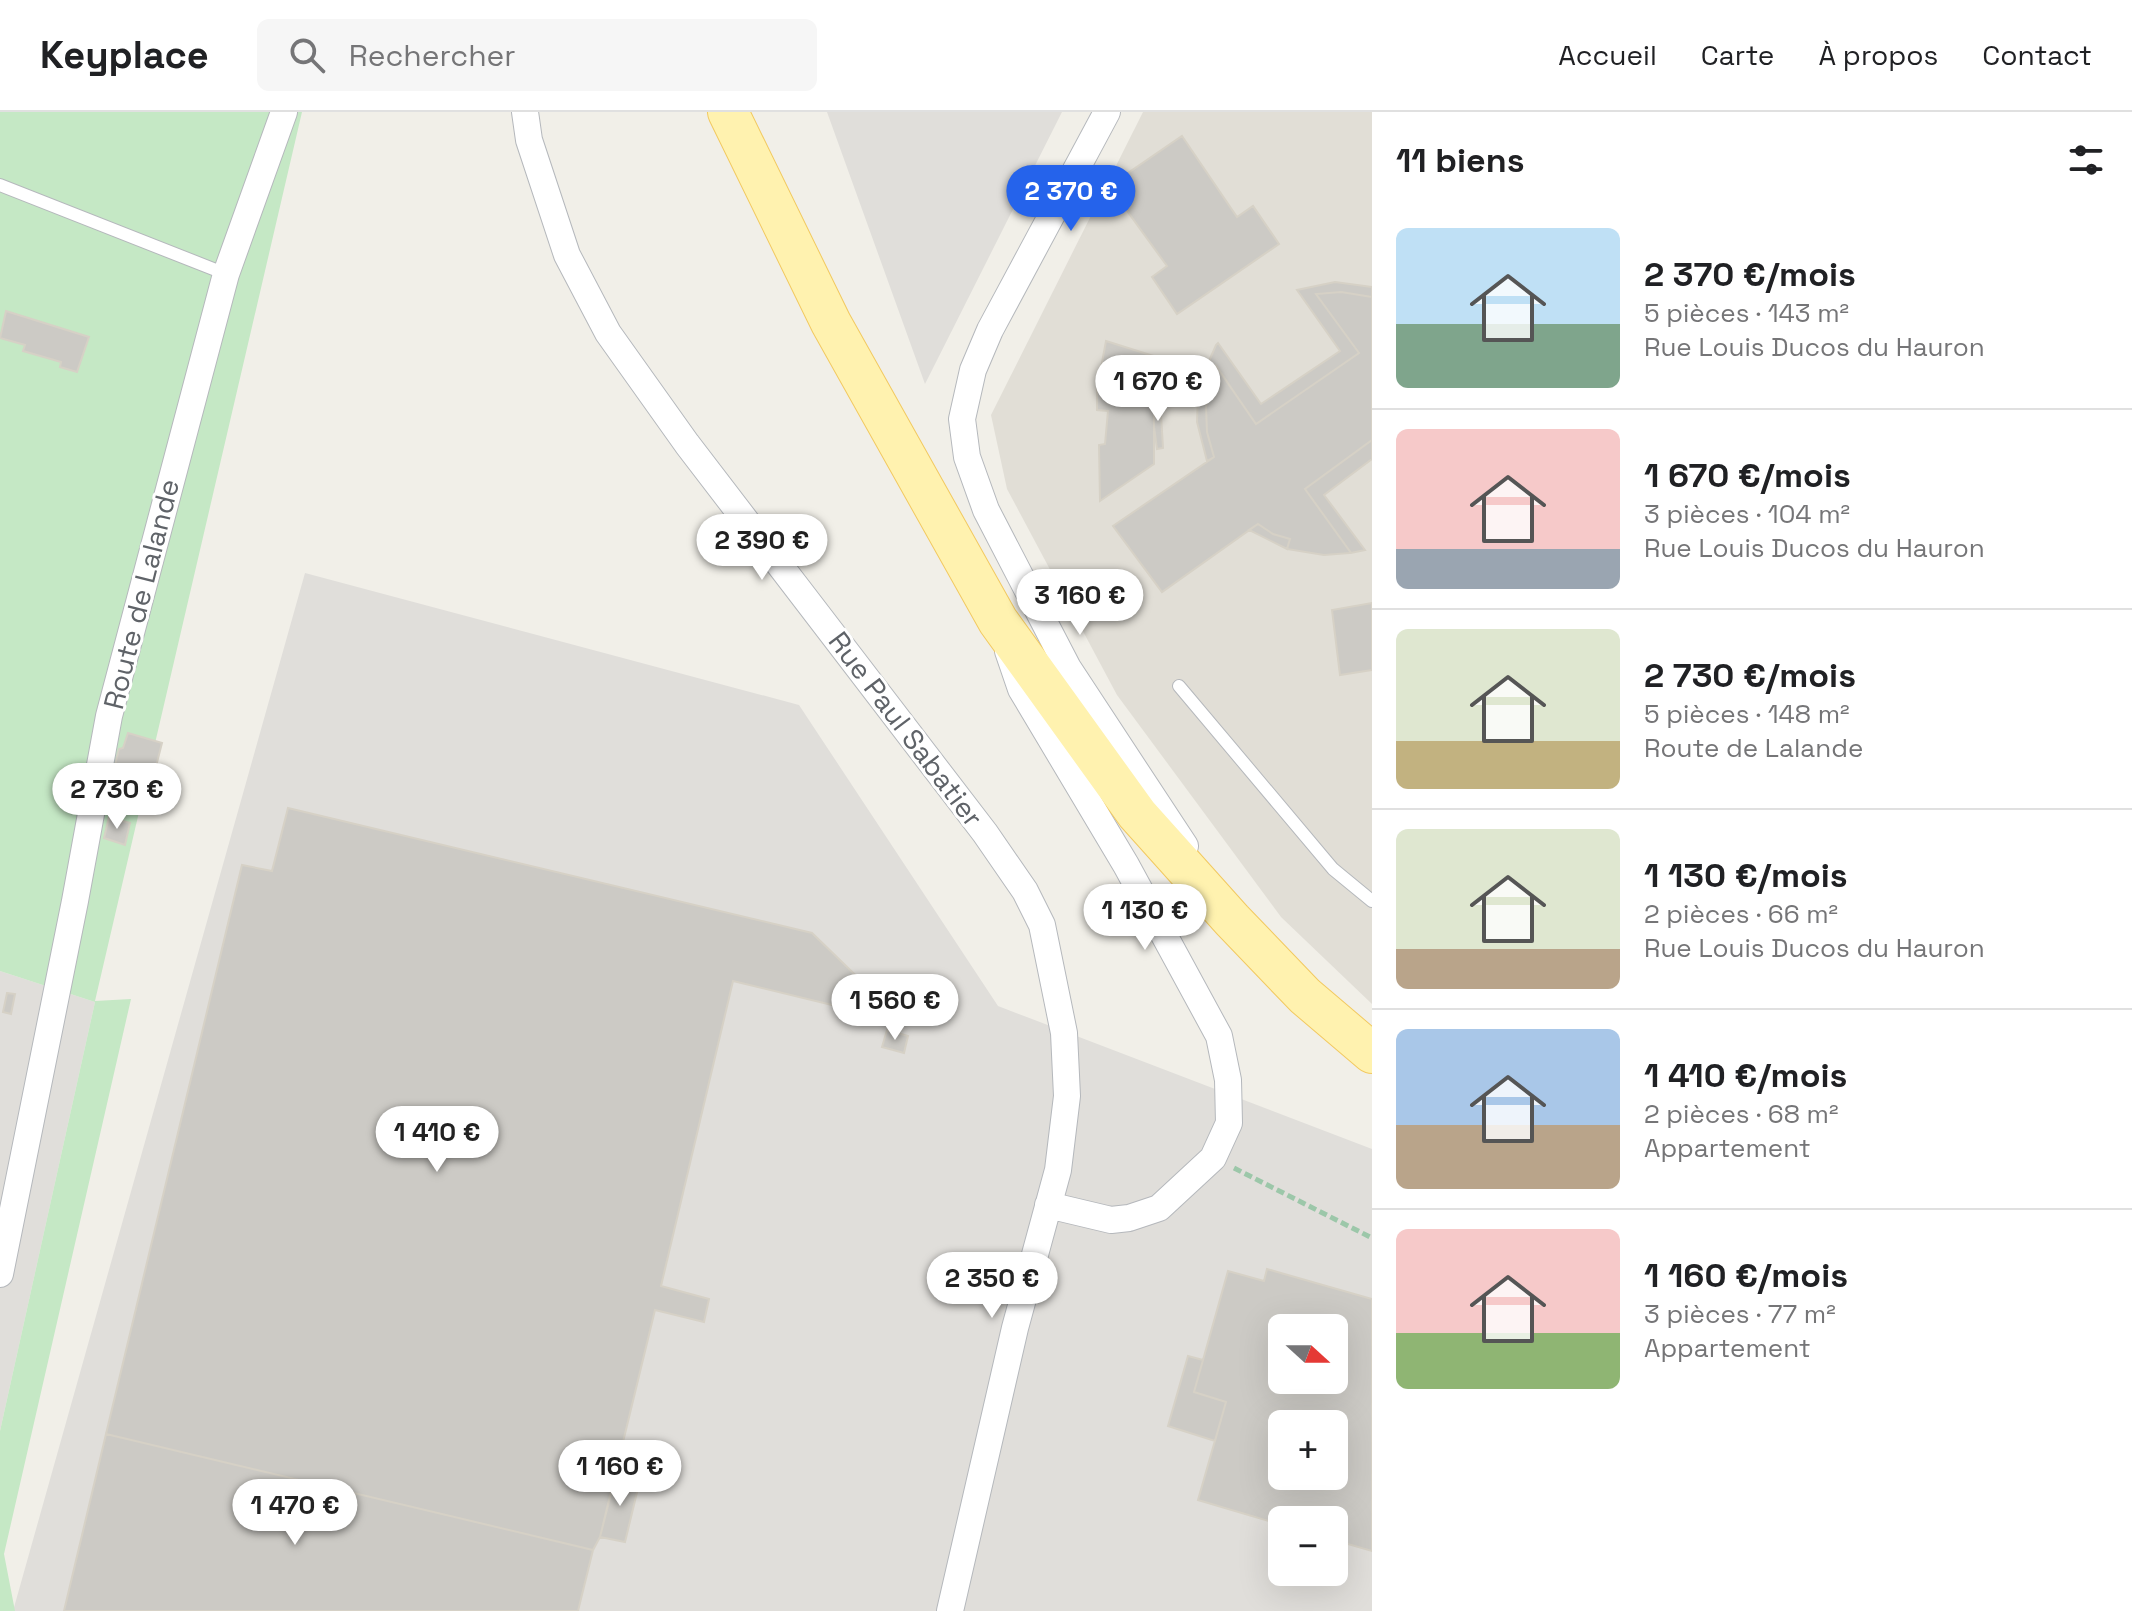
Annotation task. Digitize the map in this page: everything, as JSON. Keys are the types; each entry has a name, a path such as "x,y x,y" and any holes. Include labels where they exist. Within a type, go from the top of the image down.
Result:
{"main road":[{"path":"728,112 831,323 998,621 1137,814 1305,996 1372,1053"}],"street":[{"name":"Route de Lalande","path":"0,1274 109,716 226,274 284,112"},
{"name":"Rue Paul Sabatier","path":"525,112 529,140 567,255 608,333 687,444 985,833 1025,891 1042,925 1064,1033 1067,1096 1058,1170 1015,1328 950,1611"},
{"path":"1107,112 990,330 973,370 962,419 967,457 986,510 1068,668 1232,920"},
{"path":"998,621 1021,689 1126,865 1219,1036 1228,1080 1229,1123 1213,1158 1159,1208 1129,1218 1111,1220 1048,1205"}],"lane":[{"path":"0,185 226,274"},
{"path":"1179,686 1333,869 1372,901"}],"path":[{"path":"1213,1158 1372,1238"}],"shaded area":[{"path":"827,112 1062,112 925,384"},
{"path":"1143,112 1372,112 1372,1004 1281,917 1117,695 1007,489 991,415"},
{"path":"305,573 799,705 998,1006 1372,1149 1372,1611 13,1611"},
{"path":"0,971 95,1002 0,1431"}],"green space":[{"path":"0,112 302,112 95,1001 131,999 4,1554 15,1611 0,1611 0,1431 95,1002 0,971"}],"building":[{"path":"1182,136 1237,217 1253,206 1279,244 1177,314 1152,277 1167,266 1109,186"},
{"path":"1335,282 1372,287 1372,297 1341,292 1316,294 1359,353 1256,424 1216,366 1206,407 1207,432 1214,457 1207,461 1197,422 1198,396 1216,345 1218,343 1261,404 1340,351 1297,290"},
{"path":"1341,292 1372,297 1372,440 1305,489 1351,553 1324,555 1287,549 1290,539 1273,534 1258,524 1162,592 1113,526 1214,457 1207,432 1206,407 1216,366 1256,424 1359,353 1316,294"},
{"path":"6,311 89,337 77,372 60,367 61,362 23,351 25,345 0,338"},
{"path":"1106,341 1163,359 1154,399 1154,464 1100,501 1099,445 1105,444 1108,411 1097,410 1097,389"},
{"path":"1154,396 1160,397 1163,448 1157,449 1154,427"},
{"path":"1372,440 1372,459 1324,495 1365,550 1351,553 1305,489"},
{"path":"1258,524 1273,534 1290,539 1287,549 1249,530"},
{"path":"1372,603 1372,670 1340,675 1332,610"},
{"path":"128,733 162,743 153,778 115,765"},
{"path":"288,808 812,933 871,990 865,1013 733,981 661,1286 709,1299 704,1322 655,1310 600,1537 593,1550 106,1434 242,865 272,871"},
{"path":"109,817 130,823 125,845 104,838"},
{"path":"7,993 15,994 11,1014 3,1012"},
{"path":"887,1030 908,1036 904,1053 882,1047"},
{"path":"1267,1269 1372,1299 1372,1551 1348,1544 1348,1506 1268,1506 1268,1521 1198,1500 1226,1402 1194,1392 1228,1271 1264,1281"},
{"path":"1188,1356 1203,1360 1194,1392 1226,1402 1215,1441 1168,1426"},
{"path":"106,1434 593,1550 578,1611 64,1611"},
{"path":"616,1474 640,1480 625,1542 600,1537"}]}
